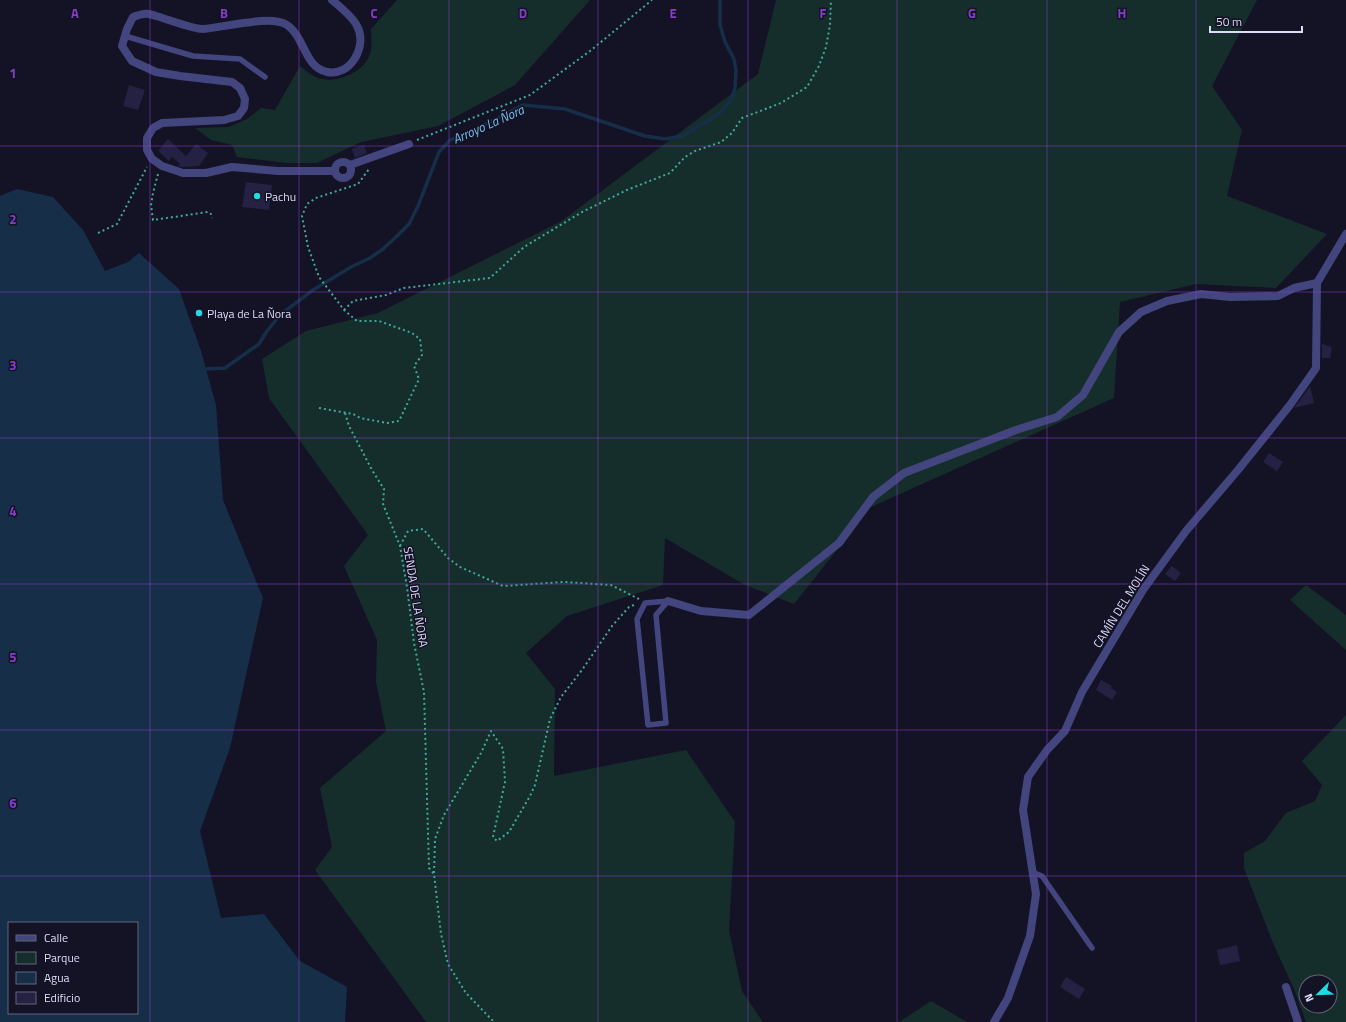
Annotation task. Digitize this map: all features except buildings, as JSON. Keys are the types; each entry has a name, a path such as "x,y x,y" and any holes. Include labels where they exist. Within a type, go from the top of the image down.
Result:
{"street":[{"path":"332,0 357,26 361,36 360,48 352,63 342,72 327,72 313,65 297,34 286,24 274,22 253,22 202,29 145,13 133,17 127,28 122,46 132,61 156,72 232,82 240,88 246,99 244,108 238,116 224,120 162,122 153,128 147,138 147,150 152,159 162,166 183,173 206,173 232,167 278,172 335,171"},
{"path":"350,166 409,144"},
{"path":"341,162 346,162 350,166 352,171 347,178 339,178 335,171 336,165 341,162"},
{"name":"CAMÍN DEL MOLÍN","path":"994,1022 1008,998 1030,936 1036,894 1023,810 1028,777 1046,750 1065,731 1082,692 1143,590 1186,531 1238,470 1290,405 1316,368 1317,283 1346,234"},
{"path":"668,601 701,611 749,615 839,543 873,497 904,473 1016,430 1058,417 1083,395 1119,332 1141,312 1166,301 1201,294 1230,297 1278,296 1294,288 1317,283"},
{"path":"1286,987 1298,1022"}],"lane":[{"path":"125,36 193,56 240,59 265,77"},
{"path":"668,601 656,614 666,723 648,725 637,619 645,603 668,601"},
{"path":"1032,872 1042,876 1092,948"}],"path":[{"path":"409,144 530,95 590,51 652,0"},
{"path":"344,310 353,301 386,295 404,288 490,278 524,247 582,212 627,190 670,173 686,157 695,151 721,142 732,133 742,118 781,103 806,87 819,66 826,48 830,25 831,0"},
{"path":"318,408 353,414 360,418 387,423 399,421 419,379 414,366 422,355 420,339 412,333 379,321 357,321 344,310 319,277 308,247 302,216 306,204 316,198 358,184 379,155"},
{"path":"98,233 117,224 152,159"},
{"path":"162,166 152,193 151,205 153,220 208,212 211,214 212,218"},
{"name":"SENDA DE LA ÑORA","path":"345,413 349,426 384,489 383,504 400,546 414,643 424,692 429,868 434,874 441,934 448,964 466,993 494,1022"},
{"path":"400,546 408,531 423,529 448,558 460,567 503,586 564,582 611,585 645,603"},
{"path":"434,874 435,839 444,815 481,752 491,731 503,749 505,782 493,837 497,842 509,832 530,796 550,719 561,697 582,670 612,626 629,606 645,603"}],"green space":[{"path":"397,0 590,0 515,85 438,126 361,142 317,163 287,163 237,157 232,145 211,140 195,128 229,127 247,119 261,108 275,110 300,66 313,76 325,79 341,78 356,72 367,61 370,54 372,45 371,29"},
{"path":"776,0 1257,0 1212,86 1242,130 1227,196 1327,234 1276,288 1196,284 1120,302 1114,398 871,507 794,604 745,585 665,538 663,585 567,616 526,653 555,689 554,776 686,750 735,822 729,931 742,991 763,1022 426,1022 315,870 332,847 320,788 386,731 376,682 377,640 344,566 368,535 269,398 262,359 306,331 378,313 560,222 758,74"},
{"path":"1306,585 1346,615 1346,650 1290,600"},
{"path":"1346,715 1346,1022 1306,1022 1303,1014 1338,1014 1338,974 1298,974 1298,1000 1273,943 1244,868 1244,853 1265,841 1286,813 1315,801 1322,785 1302,761"},
{"path":"931,1001 967,1022 899,1022"}],"water":[{"path":"17,189 53,197 83,230 105,271 128,262 139,253 179,289 201,351 216,405 223,500 263,598 230,748 200,831 221,918 264,914 300,961 347,987 345,1022 0,1022 0,196"}],"waterway":[{"name":"Arroyo La Ñora","path":"206,369 225,368 259,344 280,315 313,290 351,267 370,258 383,249 397,236 409,224 418,206 439,152 450,140 471,132 523,105 565,109 645,136 665,139 682,136 711,119 722,111 731,100 735,88 736,71 734,59 725,42 720,25 720,0"}],"place":[{"name":"Pachu","path":"257,196"},
{"name":"Playa de La Ñora","path":"199,313"}]}
